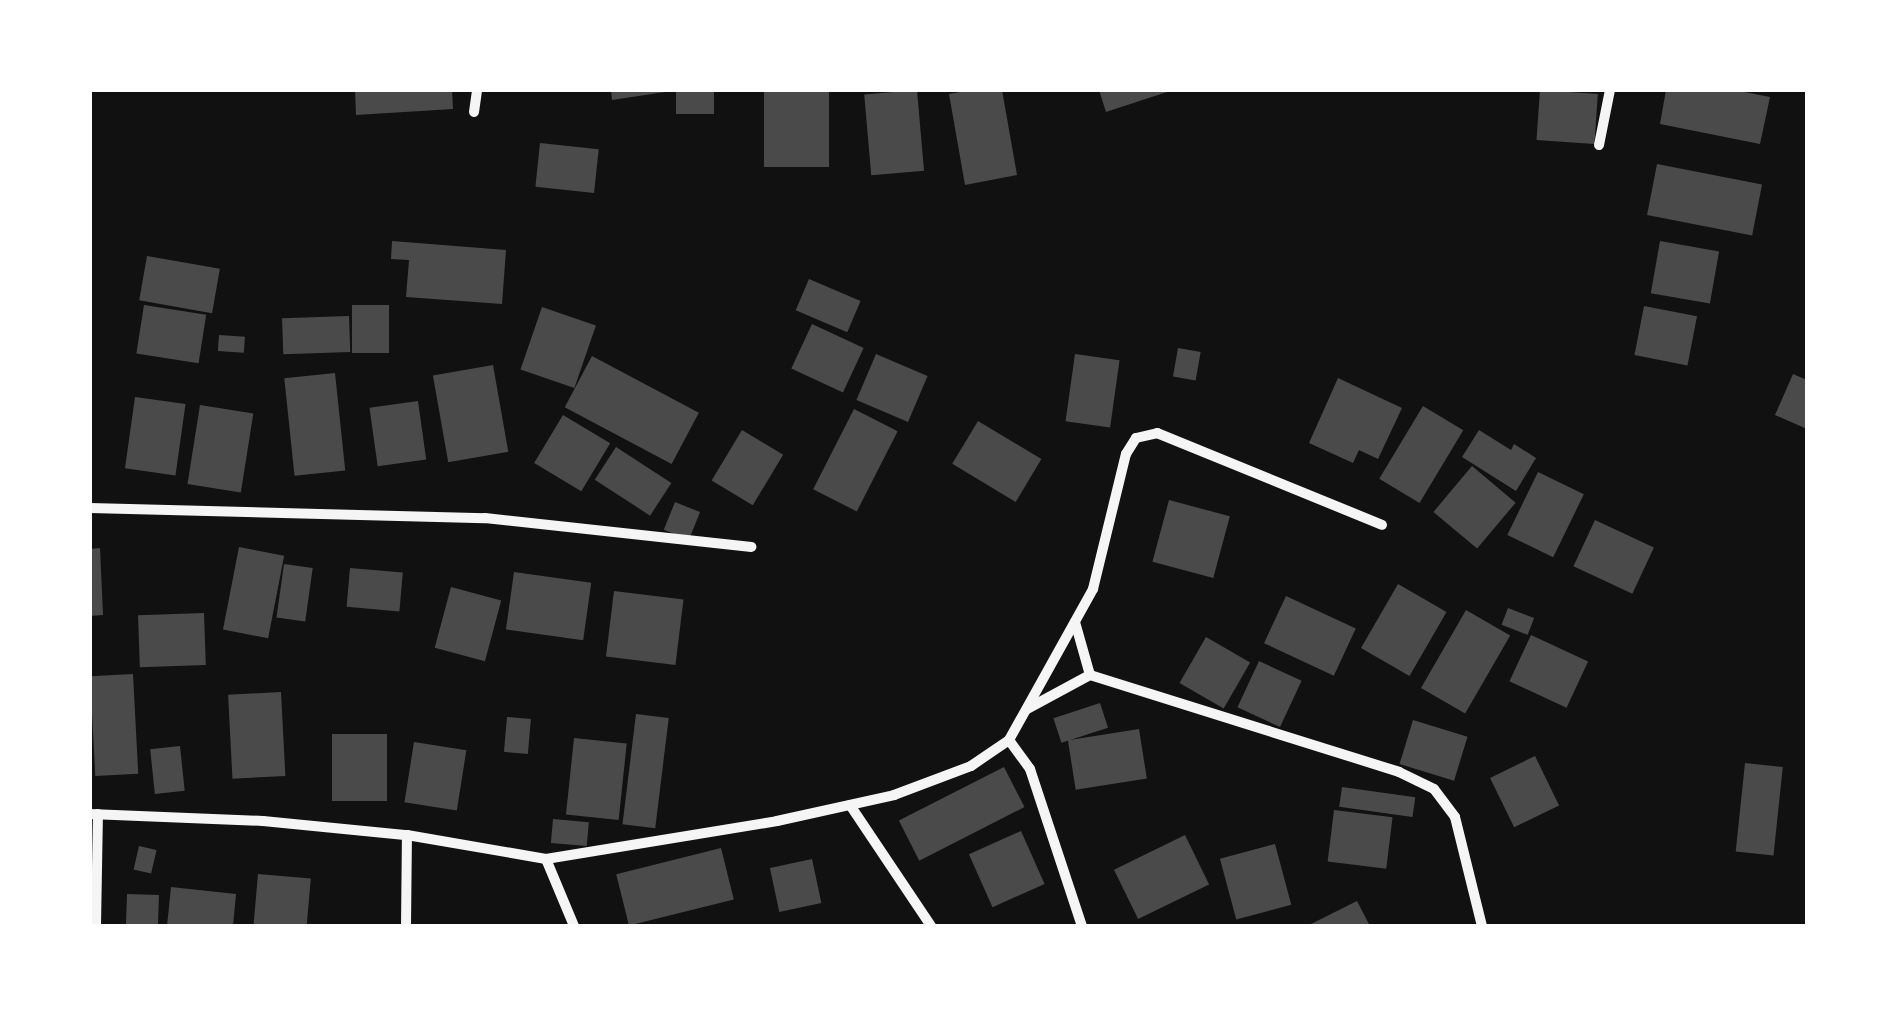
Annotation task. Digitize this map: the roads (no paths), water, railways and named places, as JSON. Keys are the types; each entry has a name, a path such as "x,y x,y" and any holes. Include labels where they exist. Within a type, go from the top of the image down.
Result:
{"street":[{"path":"474,112 477,90"},
{"path":"1599,145 1610,90"},
{"path":"96,926 94,814 262,821 407,836 546,858 777,821 894,795 971,766 1008,740 1092,590 1126,454 1136,438 1158,434 1382,525"},
{"path":"90,508 485,518 751,546"},
{"path":"1075,622 1090,675"},
{"path":"1026,710 1090,675 1399,772 1434,790 1455,817 1482,926"},
{"path":"1008,740 1030,769 1082,926"},
{"path":"850,804 931,926"},
{"path":"406,926 407,836"},
{"path":"546,858 574,926"}]}
